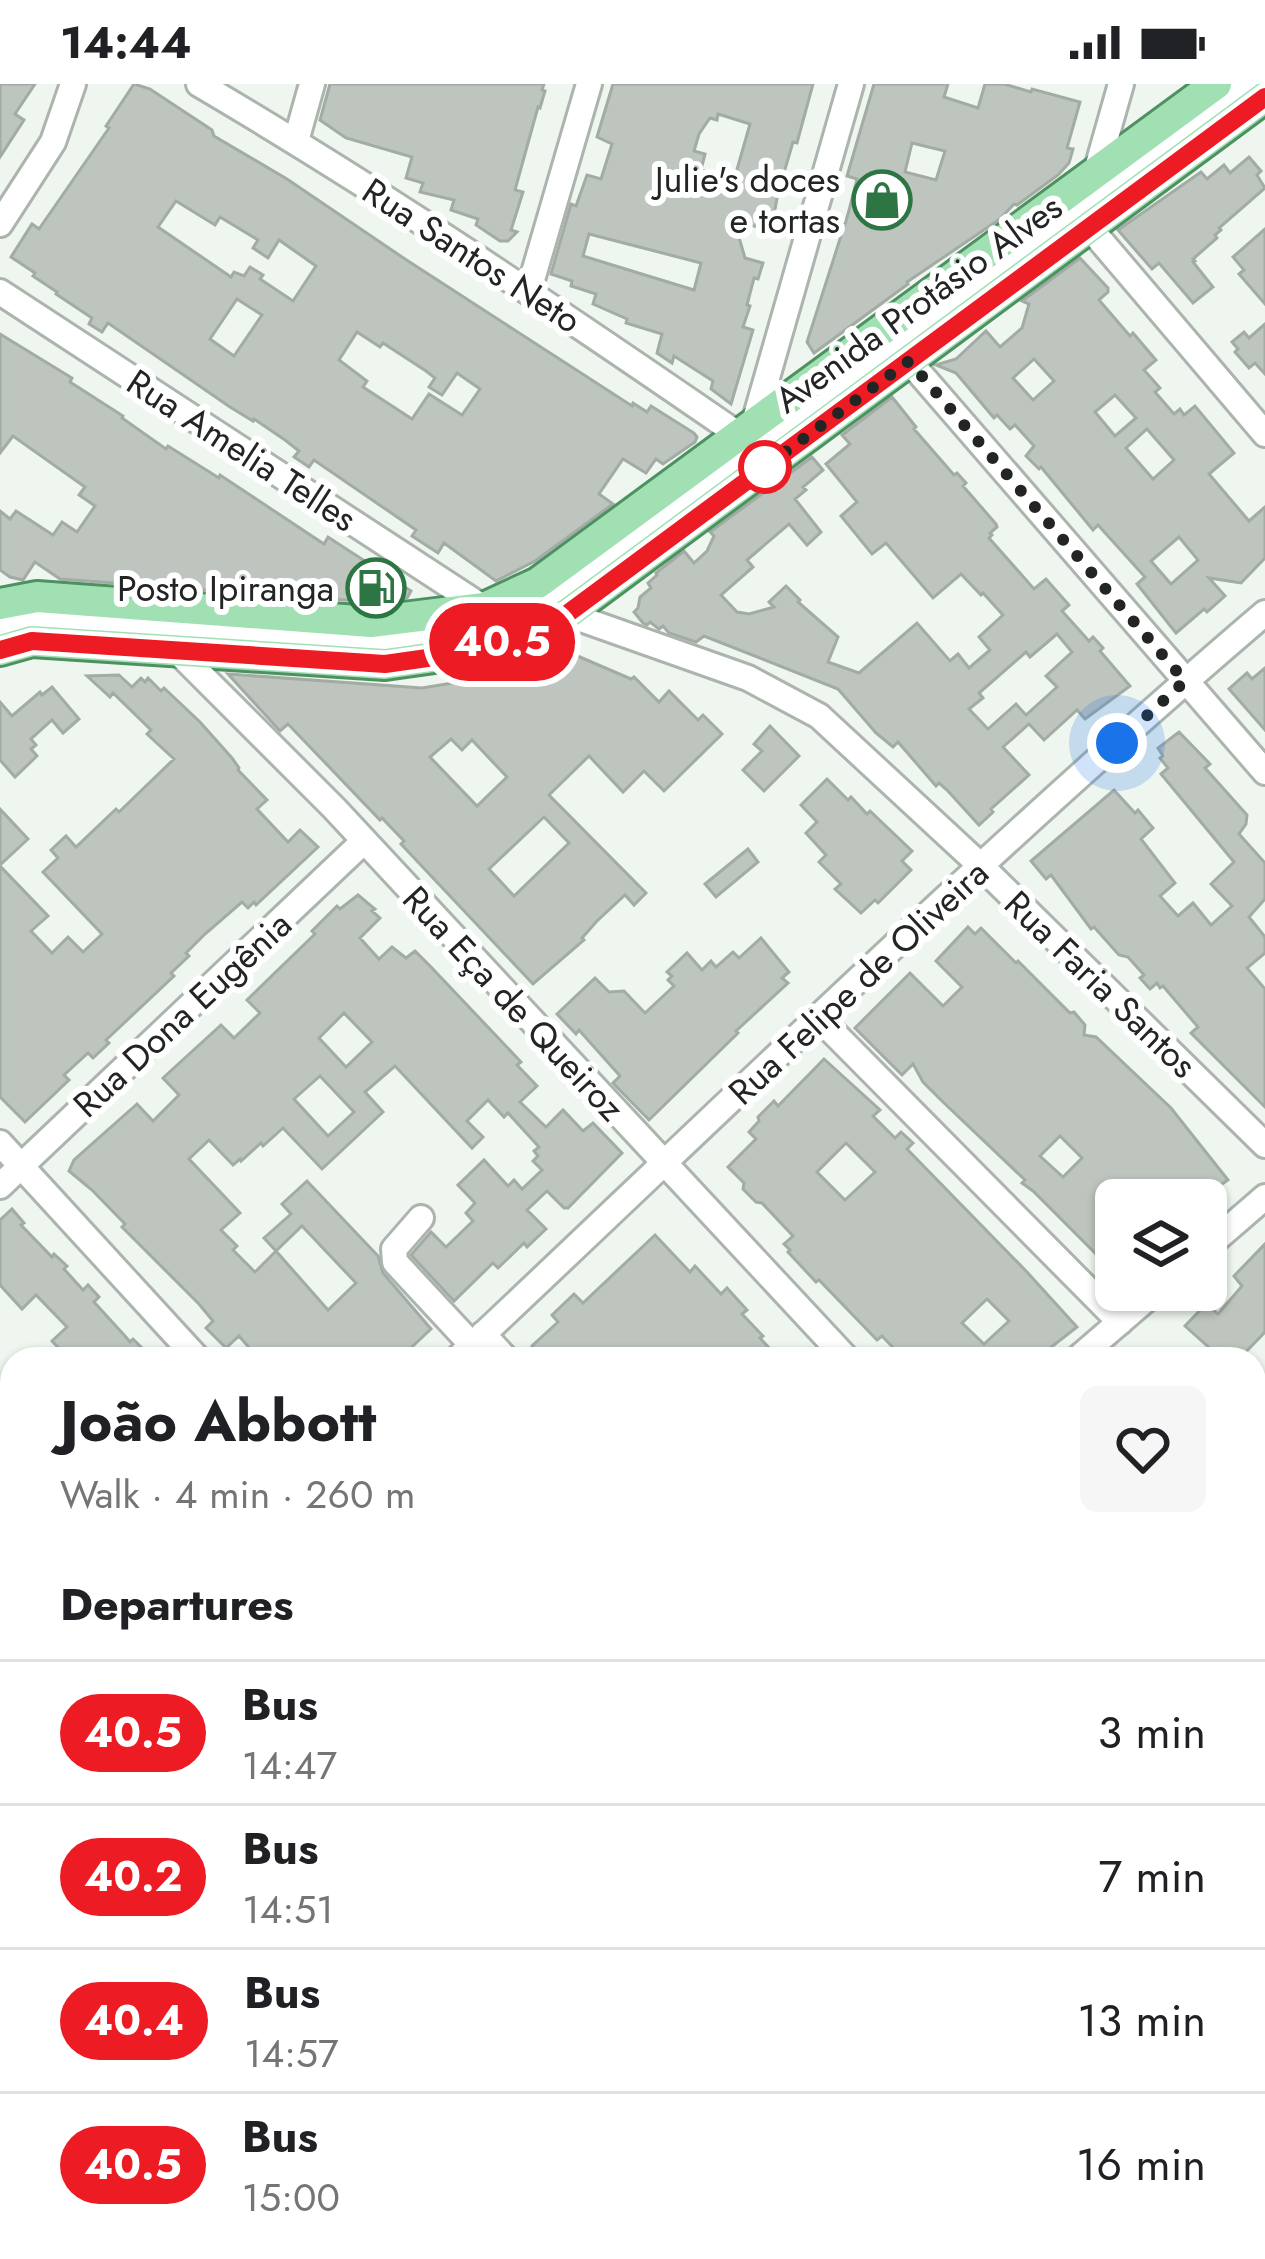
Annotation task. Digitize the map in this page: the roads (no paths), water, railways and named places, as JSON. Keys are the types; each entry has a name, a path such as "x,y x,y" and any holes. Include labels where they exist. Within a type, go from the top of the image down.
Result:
{"main road":[{"name":"Avenida Protásio Alves","path":"0,604 37,597 371,622 484,608 538,583 1216,84"},
{"name":"Avenida Protásio Alves","path":"0,650 32,641 385,664 484,650 567,614 1265,97"}],"street":[{"path":"0,224 53,142 73,84"},
{"name":"Rua Santos Neto","path":"199,84 747,429"},
{"path":"296,141 312,84"},
{"path":"529,290 589,84"},
{"path":"747,429 850,84"},
{"path":"1096,172 1121,84"},
{"path":"0,628 34,619 378,643 484,629 552,598 1250,84"},
{"path":"973,288 1065,195"},
{"path":"973,288 1089,227 1265,434"},
{"name":"Rua Amelia Telles","path":"0,292 484,608"},
{"path":"909,361 1265,772"},
{"path":"632,514 709,483"},
{"path":"657,547 709,483"},
{"name":"Rua Felipe de Oliveira","path":"470,1346 981,866 1265,613"},
{"name":"Rua Faria Santos","path":"567,614 748,678 819,716 981,866 1265,1145"},
{"name":"Rua Eça de Queiroz","path":"177,651 364,842 836,1347"},
{"name":"Rua Dona Eugênia","path":"0,1186 364,842"},
{"path":"819,1018 1120,1322"},
{"path":"0,1143 187,1347"},
{"path":"1227,1230 1265,1197"},
{"path":"421,1219 394,1249 395,1262 470,1346"},
{"path":"1091,1347 1133,1311"}],"place":[{"name":"Julie's doces e tortas","path":"882,200"},
{"name":"Posto Ipiranga","path":"376,588"}]}
